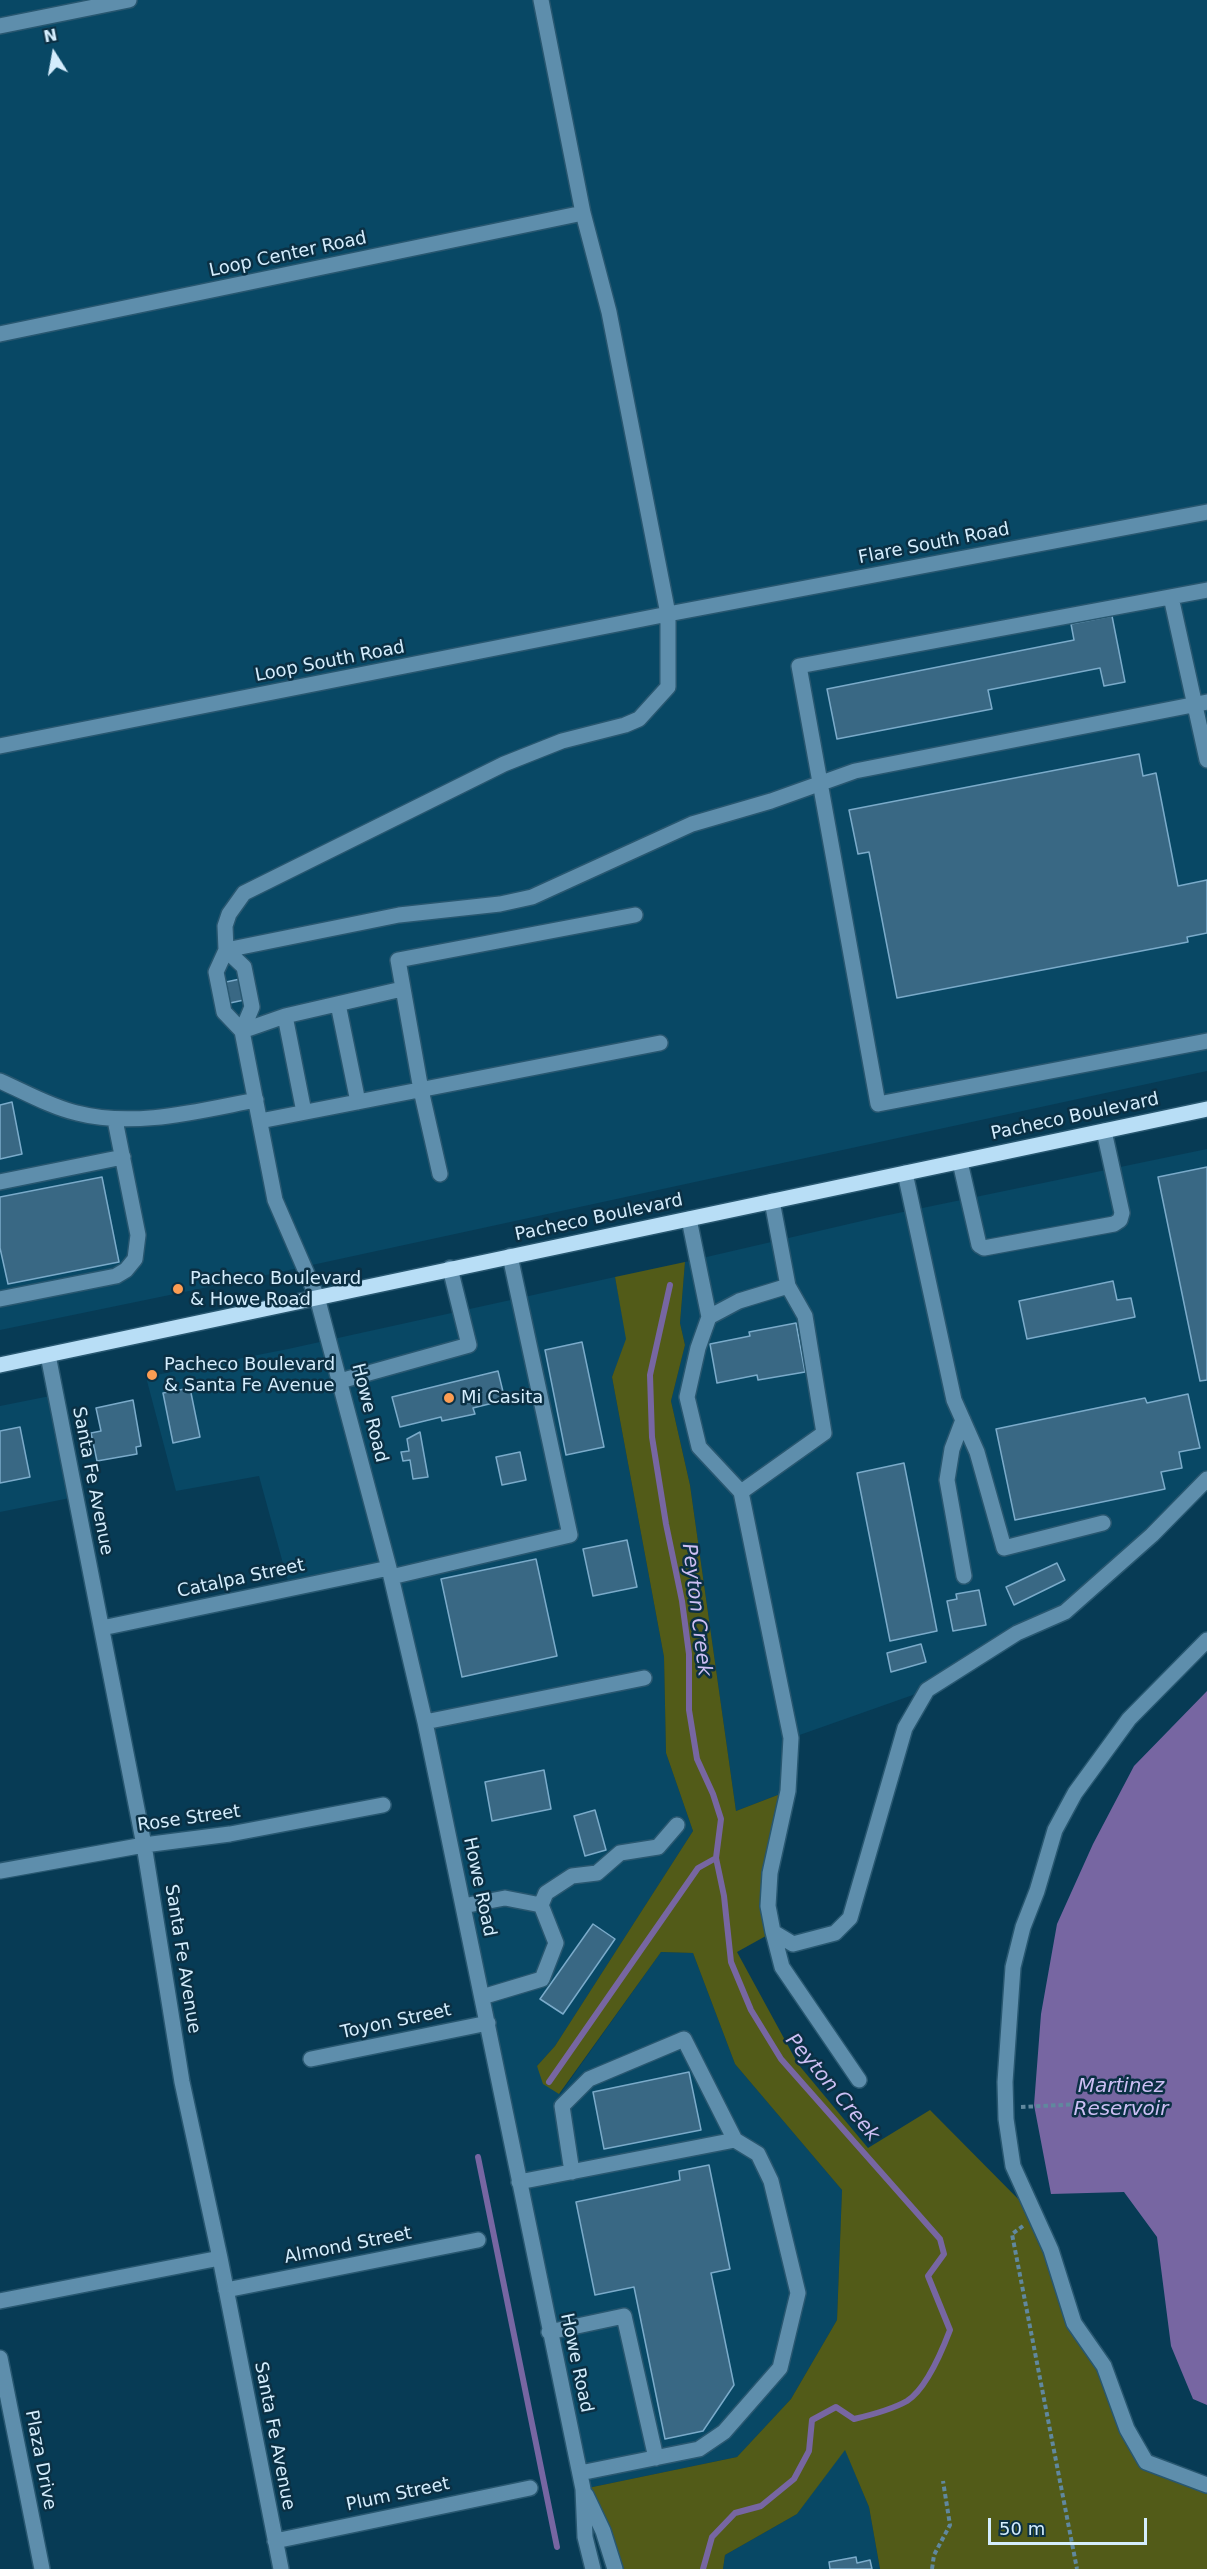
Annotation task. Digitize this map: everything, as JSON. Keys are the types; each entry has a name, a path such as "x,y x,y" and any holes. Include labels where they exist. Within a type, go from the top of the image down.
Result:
{"main road":[{"name":"Pacheco Boulevard","path":"0,1365 1207,1109"}],"street":[{"path":"0,26 129,0"},
{"path":"242,1031 224,1012 216,972 226,950 225,926 229,914 244,893 258,884 534,751 639,719 668,687 668,614 609,312 583,213 541,0"},
{"name":"Loop Center Road","path":"0,334 583,213"},
{"name":"Flare South Road","path":"668,614 1207,512"},
{"path":"1207,590 799,666 878,1104 1207,1041"},
{"path":"1171,597 1201,703 1207,760"},
{"name":"Loop South Road","path":"0,746 668,614"},
{"path":"226,950 399,915 500,904 532,897 692,824 771,801 855,771 1201,703"},
{"path":"440,1174 421,1090 398,960 636,915"},
{"path":"226,950 244,967 252,1007 242,1031"},
{"path":"242,1031 285,1016 402,989"},
{"path":"339,1004 358,1102"},
{"path":"285,1016 304,1112"},
{"name":"Howe Road","path":"242,1031 275,1200 317,1297 390,1573 425,1722 549,2332 580,2473 585,2537 593,2569"},
{"path":"260,1121 660,1043"},
{"path":"0,1082 76,1113 115,1120 195,1111 256,1100"},
{"path":"0,1299 116,1276 126,1270 135,1259 138,1235 115,1120"},
{"path":"960,1162 979,1245 984,1248 1114,1224 1120,1220 1122,1213 1104,1131"},
{"path":"0,1182 123,1157"},
{"path":"905,1173 954,1400 977,1452 1004,1548 1103,1523"},
{"path":"741,1492 824,1432 805,1316 788,1287 772,1202"},
{"path":"689,1219 709,1317 698,1348 687,1397 699,1447 741,1492 791,1738 788,1791 770,1873 768,1906 773,1932 782,1966 859,2080"},
{"name":"Catalpa Street","path":"102,1628 390,1573 570,1535 510,1256"},
{"path":"340,1381 469,1345 450,1268"},
{"path":"709,1317 739,1301 788,1287"},
{"name":"Santa Fe Avenue","path":"48,1355 144,1845 182,2082 220,2258 281,2569"},
{"path":"963,1420 952,1449 947,1480 964,1576"},
{"path":"773,1932 793,1944 835,1933 850,1918 905,1728 927,1690 1017,1633 1065,1612 1152,1535 1207,1479"},
{"path":"1207,1641 1129,1719 1075,1793 1055,1830 1037,1891 1023,1927 1013,1967 1008,2012 1005,2108 1013,2166 1051,2250 1074,2323 1104,2366 1127,2429 1146,2462 1207,2485"},
{"path":"425,1722 644,1678"},
{"name":"Rose Street","path":"0,1871 144,1845 230,1834 383,1805"},
{"path":"482,1997 542,1979 556,1943 541,1905 546,1893 572,1876 597,1873 620,1853 658,1847 677,1826"},
{"path":"463,1906 505,1898 541,1905"},
{"name":"Toyon Street","path":"311,2059 488,2023"},
{"path":"572,2172 562,2106 589,2079 684,2039 735,2140 758,2154 771,2181 798,2293 780,2368 724,2432 699,2449 580,2473"},
{"path":"519,2182 735,2140"},
{"name":"Almond Street","path":"226,2290 478,2240"},
{"path":"0,2301 220,2258"},
{"path":"549,2332 624,2316 656,2458"},
{"name":"Plaza Drive","path":"0,2358 42,2569"},
{"name":"Plum Street","path":"275,2541 530,2488"},
{"name":"Howe Road","path":"583,2489 603,2531 615,2569"}],"path":[{"path":"1005,2108 1101,2103"},
{"path":"1036,2217 1012,2234 1077,2569"},
{"path":"932,2569 934,2555 950,2525 943,2481"}],"shaded area":[{"path":"0,0 1207,0 1207,1071 252,1278 0,1330"},
{"path":"1207,1149 1207,1479 1065,1612 927,1690 791,1738 788,1791 736,1811 690,1485 671,1401 685,1345 680,1323 685,1262 879,1217"},
{"path":"615,1277 627,1339 612,1377 664,1657 666,1753 693,1831 555,2046 537,2066 560,2094 661,1952 693,1953 735,2064 842,2190 837,2320 791,2399 737,2457 583,2489 389,1569 290,1589 259,1476 176,1491 146,1377 288,1349"},
{"path":"55,1395 75,1497 0,1512 0,1406"},
{"path":"845,2449 869,2507 880,2569 723,2569 725,2555 797,2514"}],"green space":[{"path":"685,1262 680,1323 685,1345 671,1401 690,1485 736,1811 788,1791 770,1873 773,1932 737,1952 798,2064 868,2148 930,2110 1036,2217 1074,2323 1146,2461 1207,2485 1207,2569 880,2569 869,2507 845,2450 797,2514 725,2555 723,2569 615,2569 583,2489 737,2457 791,2399 837,2320 842,2190 735,2064 693,1953 661,1952 559,2094 543,2084 537,2066 555,2046 693,1831 666,1753 664,1657 612,1377 626,1339 615,1277"}],"water":[{"name":"Martinez Reservoir","path":"1207,1691 1207,2405 1193,2399 1171,2346 1157,2237 1124,2192 1051,2194 1034,2105 1041,2014 1057,1924 1093,1844 1134,1766"}],"building":[{"path":"1112,616 1125,682 1104,686 1100,668 988,690 992,709 837,739 827,689 1074,640 1071,624"},
{"path":"1139,754 1143,776 1156,773 1178,886 1207,880 1207,933 1187,937 1188,942 897,998 869,852 858,854 849,810"},
{"path":"240,979 244,1000 230,1003 226,982"},
{"path":"12,1102 22,1154 0,1159 0,1105"},
{"path":"1207,1167 1207,1380 1200,1381 1158,1177"},
{"path":"102,1177 119,1262 8,1284 0,1248 0,1197"},
{"path":"1113,1281 1117,1300 1131,1298 1135,1317 1027,1339 1019,1301"},
{"path":"796,1323 805,1372 758,1380 757,1375 717,1383 710,1344 750,1336 749,1332"},
{"path":"582,1342 604,1447 566,1455 545,1350"},
{"name":"Mi Casita","path":"498,1371 505,1400 473,1408 475,1414 442,1421 441,1417 400,1427 392,1397"},
{"path":"190,1388 200,1437 173,1443 163,1393"},
{"path":"1188,1394 1200,1448 1179,1452 1182,1468 1161,1472 1165,1489 1015,1520 996,1429 1145,1398 1147,1403"},
{"path":"133,1400 141,1446 136,1447 137,1454 97,1461 91,1433 101,1431 96,1408"},
{"path":"20,1427 30,1477 0,1483 0,1431"},
{"path":"420,1432 428,1477 413,1479 410,1460 403,1461 401,1452 409,1451 407,1439"},
{"path":"520,1452 526,1480 502,1485 496,1457"},
{"path":"904,1463 937,1631 890,1641 857,1473"},
{"path":"627,1540 637,1587 593,1596 583,1549"},
{"path":"536,1559 557,1656 462,1677 441,1579"},
{"path":"1057,1563 1065,1580 1014,1605 1006,1587"},
{"path":"979,1590 986,1625 953,1631 947,1601 957,1599 956,1594"},
{"path":"921,1644 926,1662 891,1672 887,1653"},
{"path":"544,1770 551,1809 492,1821 485,1782"},
{"path":"595,1810 606,1850 585,1856 574,1816"},
{"path":"593,1924 615,1939 563,2014 540,1999"},
{"path":"689,2072 701,2130 604,2149 593,2092"},
{"path":"709,2165 730,2269 711,2273 734,2385 703,2431 665,2439 634,2287 595,2295 576,2202 680,2180 679,2171"},
{"path":"856,2557 857,2563 870,2560 872,2569 830,2569 829,2562"}],"waterway":[{"name":"Peyton Creek","path":"670,1285 650,1375 652,1437 666,1524 682,1601 689,1654 689,1710 697,1759 713,1794 721,1819 716,1858 724,1896 731,1962 751,2010 781,2059 940,2239 944,2254 928,2276 950,2330 927,2379 907,2401 888,2410 854,2419 836,2407 812,2420 809,2451 794,2479 761,2506 735,2513 712,2537 703,2569"},
{"path":"549,2082 698,1868 716,1858"},
{"path":"478,2157 557,2547"}],"place":[{"name":"Pacheco Boulevard & Howe Road","path":"178,1289"},
{"name":"Pacheco Boulevard & Santa Fe Avenue","path":"152,1375"},
{"name":"Mi Casita","path":"449,1398"}]}
